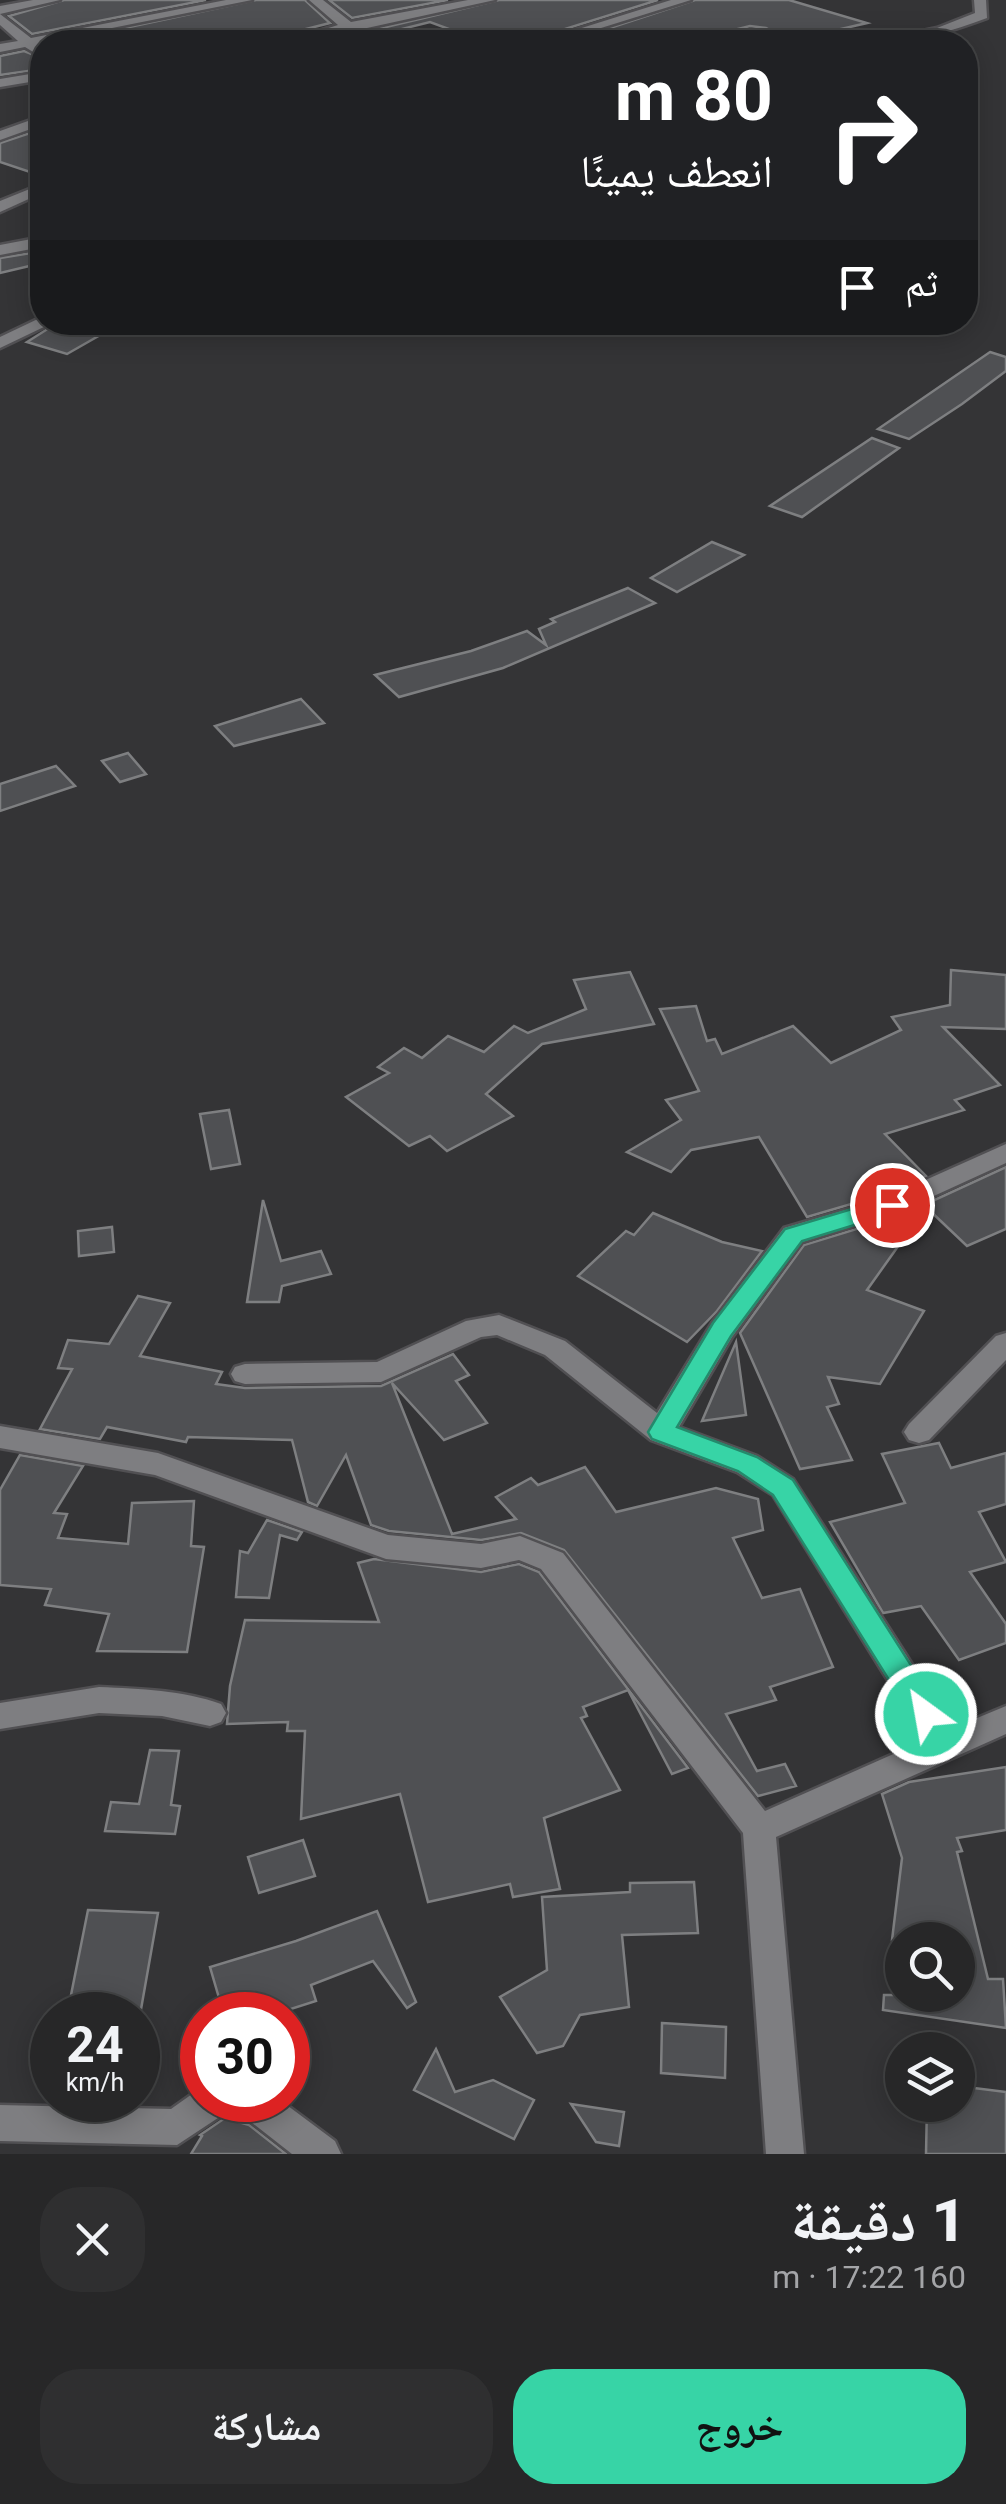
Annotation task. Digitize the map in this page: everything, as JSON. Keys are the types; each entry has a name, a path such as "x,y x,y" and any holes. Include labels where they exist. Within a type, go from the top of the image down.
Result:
{"street":[{"path":"0,10 54,0"},
{"path":"94,30 246,0"},
{"path":"316,0 348,26"},
{"path":"334,30 489,0"},
{"path":"584,30 685,0"},
{"path":"945,30 982,15 980,0"},
{"path":"0,18 28,43"},
{"path":"0,48 28,43"},
{"path":"0,82 30,78"},
{"path":"0,136 30,125"},
{"path":"0,207 30,193"},
{"path":"0,250 30,244"},
{"path":"0,342 30,328"},
{"path":"661,1432 722,1330 793,1235 892,1205 1006,1153"},
{"path":"245,1374 381,1372 476,1328 499,1325 555,1348 661,1432 747,1464 783,1487 947,1747"},
{"path":"919,1432 1006,1343"},
{"path":"0,1437 158,1464 386,1547 481,1556 520,1548 552,1560 759,1828 785,2154"},
{"path":"0,1716 100,1700 162,1703 210,1713"},
{"path":"759,1828 1006,1719"},
{"path":"0,2123 174,2140 192,2122"},
{"path":"279,2122 322,2154"}],"building":[{"path":"64,0 206,0 30,32 9,16"},
{"path":"256,0 305,0 330,23 302,30 115,30"},
{"path":"329,0 448,0 352,18"},
{"path":"499,0 658,0 562,30 452,30 430,22 398,30 373,30"},
{"path":"695,0 789,0 867,23 837,30 770,30 750,26 734,30 604,30"},
{"path":"30,53 30,71 0,75 0,56"},
{"path":"30,133 30,172 0,162 0,143"},
{"path":"30,253 30,266 0,273 0,258"},
{"path":"38,335 100,335 67,354 27,342"},
{"path":"990,352 1006,357 1006,371 962,404 909,439 878,429"},
{"path":"872,438 899,448 802,517 770,506"},
{"path":"712,542 744,555 677,592 651,578"},
{"path":"628,588 655,603 503,668 399,697 375,675 471,651 527,631 546,645 539,629 555,622 551,619"},
{"path":"301,699 324,723 234,746 215,726"},
{"path":"128,753 146,774 120,782 102,761"},
{"path":"56,766 75,786 0,811 0,784"},
{"path":"951,970 1006,975 1006,1029 943,1027 1000,1085 955,1100 964,1110 885,1134 926,1176 882,1195 807,1217 759,1137 691,1150 671,1172 627,1152 681,1120 666,1100 699,1091 660,1009 696,1006 707,1041 715,1039 722,1054 793,1026 831,1063 901,1030 892,1017 950,1005"},
{"path":"630,972 654,1024 542,1044 486,1094 513,1116 447,1151 430,1136 409,1146 346,1097 389,1073 378,1067 404,1048 422,1058 448,1036 484,1052 514,1026 528,1033 586,1009 574,980"},
{"path":"229,1110 240,1164 211,1169 200,1114"},
{"path":"1006,1167 1006,1229 967,1246 926,1207 867,1290 924,1311 880,1384 828,1377 839,1404 827,1407 852,1460 800,1469 740,1333 804,1245 902,1215"},
{"path":"263,1200 281,1261 321,1251 331,1274 282,1286 279,1302 247,1302"},
{"path":"653,1213 722,1242 762,1251 717,1311 687,1342 578,1276 626,1231 634,1235"},
{"path":"112,1227 114,1252 79,1256 78,1231"},
{"path":"138,1296 170,1303 140,1356 222,1372 216,1384 245,1388 381,1386 453,1354 469,1375 456,1381 487,1423 444,1440 392,1383 452,1534 516,1519 496,1497 531,1478 538,1485 585,1467 616,1512 716,1488 758,1499 763,1530 733,1538 762,1598 800,1589 833,1667 770,1687 776,1700 726,1714 757,1771 785,1764 796,1786 758,1796 564,1550 521,1533 481,1540 389,1531 371,1525 346,1455 317,1506 308,1502 292,1440 188,1437 186,1442 107,1427 100,1439 40,1429 72,1369 58,1368 68,1340 109,1344"},
{"path":"736,1342 746,1415 702,1421"},
{"path":"939,1443 951,1468 1006,1453 1006,1504 979,1512 1006,1562 970,1572 1006,1624 1006,1643 959,1660 921,1606 883,1613 830,1522 905,1503 882,1454"},
{"path":"20,1455 83,1466 54,1513 67,1514 58,1538 128,1544 132,1503 194,1501 191,1546 204,1547 187,1652 97,1651 109,1614 45,1605 51,1589 0,1585 0,1490"},
{"path":"267,1520 302,1532 297,1540 280,1535 269,1598 236,1597 240,1551 248,1553"},
{"path":"374,1559 481,1572 519,1564 539,1572 688,1768 672,1774 628,1690 583,1707 587,1716 581,1718 620,1790 544,1818 560,1889 513,1897 510,1884 428,1902 400,1794 301,1819 305,1731 287,1731 288,1722 227,1724 230,1686 245,1620 379,1622 358,1563"},
{"path":"150,1750 179,1751 171,1805 180,1806 175,1834 105,1831 111,1802 139,1804"},
{"path":"1006,1767 1006,1830 957,1838 974,1922 894,1922 902,1858 882,1794 909,1782"},
{"path":"303,1840 315,1876 259,1893 248,1857"},
{"path":"694,1882 698,1933 622,1935 629,2007 580,2015 563,2046 537,2053 500,1997 547,1970 542,1897 630,1892 630,1883"},
{"path":"88,1910 158,1913 144,1992 72,1992"},
{"path":"377,1911 416,2002 407,2008 373,1961 311,1985 316,2001 310,2003 310,1992 217,1992 210,1967"},
{"path":"975,1926 988,1979 1003,1979 1006,2028 897,2012 975,2012"},
{"path":"662,2023 726,2027 725,2078 661,2073"},
{"path":"436,2049 455,2092 493,2080 534,2100 514,2139 414,2090"},
{"path":"975,2088 1006,2092 1006,2154 926,2154 927,2122 975,2122"},
{"path":"571,2104 624,2112 619,2146 596,2142"},
{"path":"219,2122 239,2122 249,2125 286,2154 191,2154 200,2135"}],"route":[{"path":"892,1205 793,1235 722,1330 661,1432 747,1464 783,1487 926,1714"}]}
